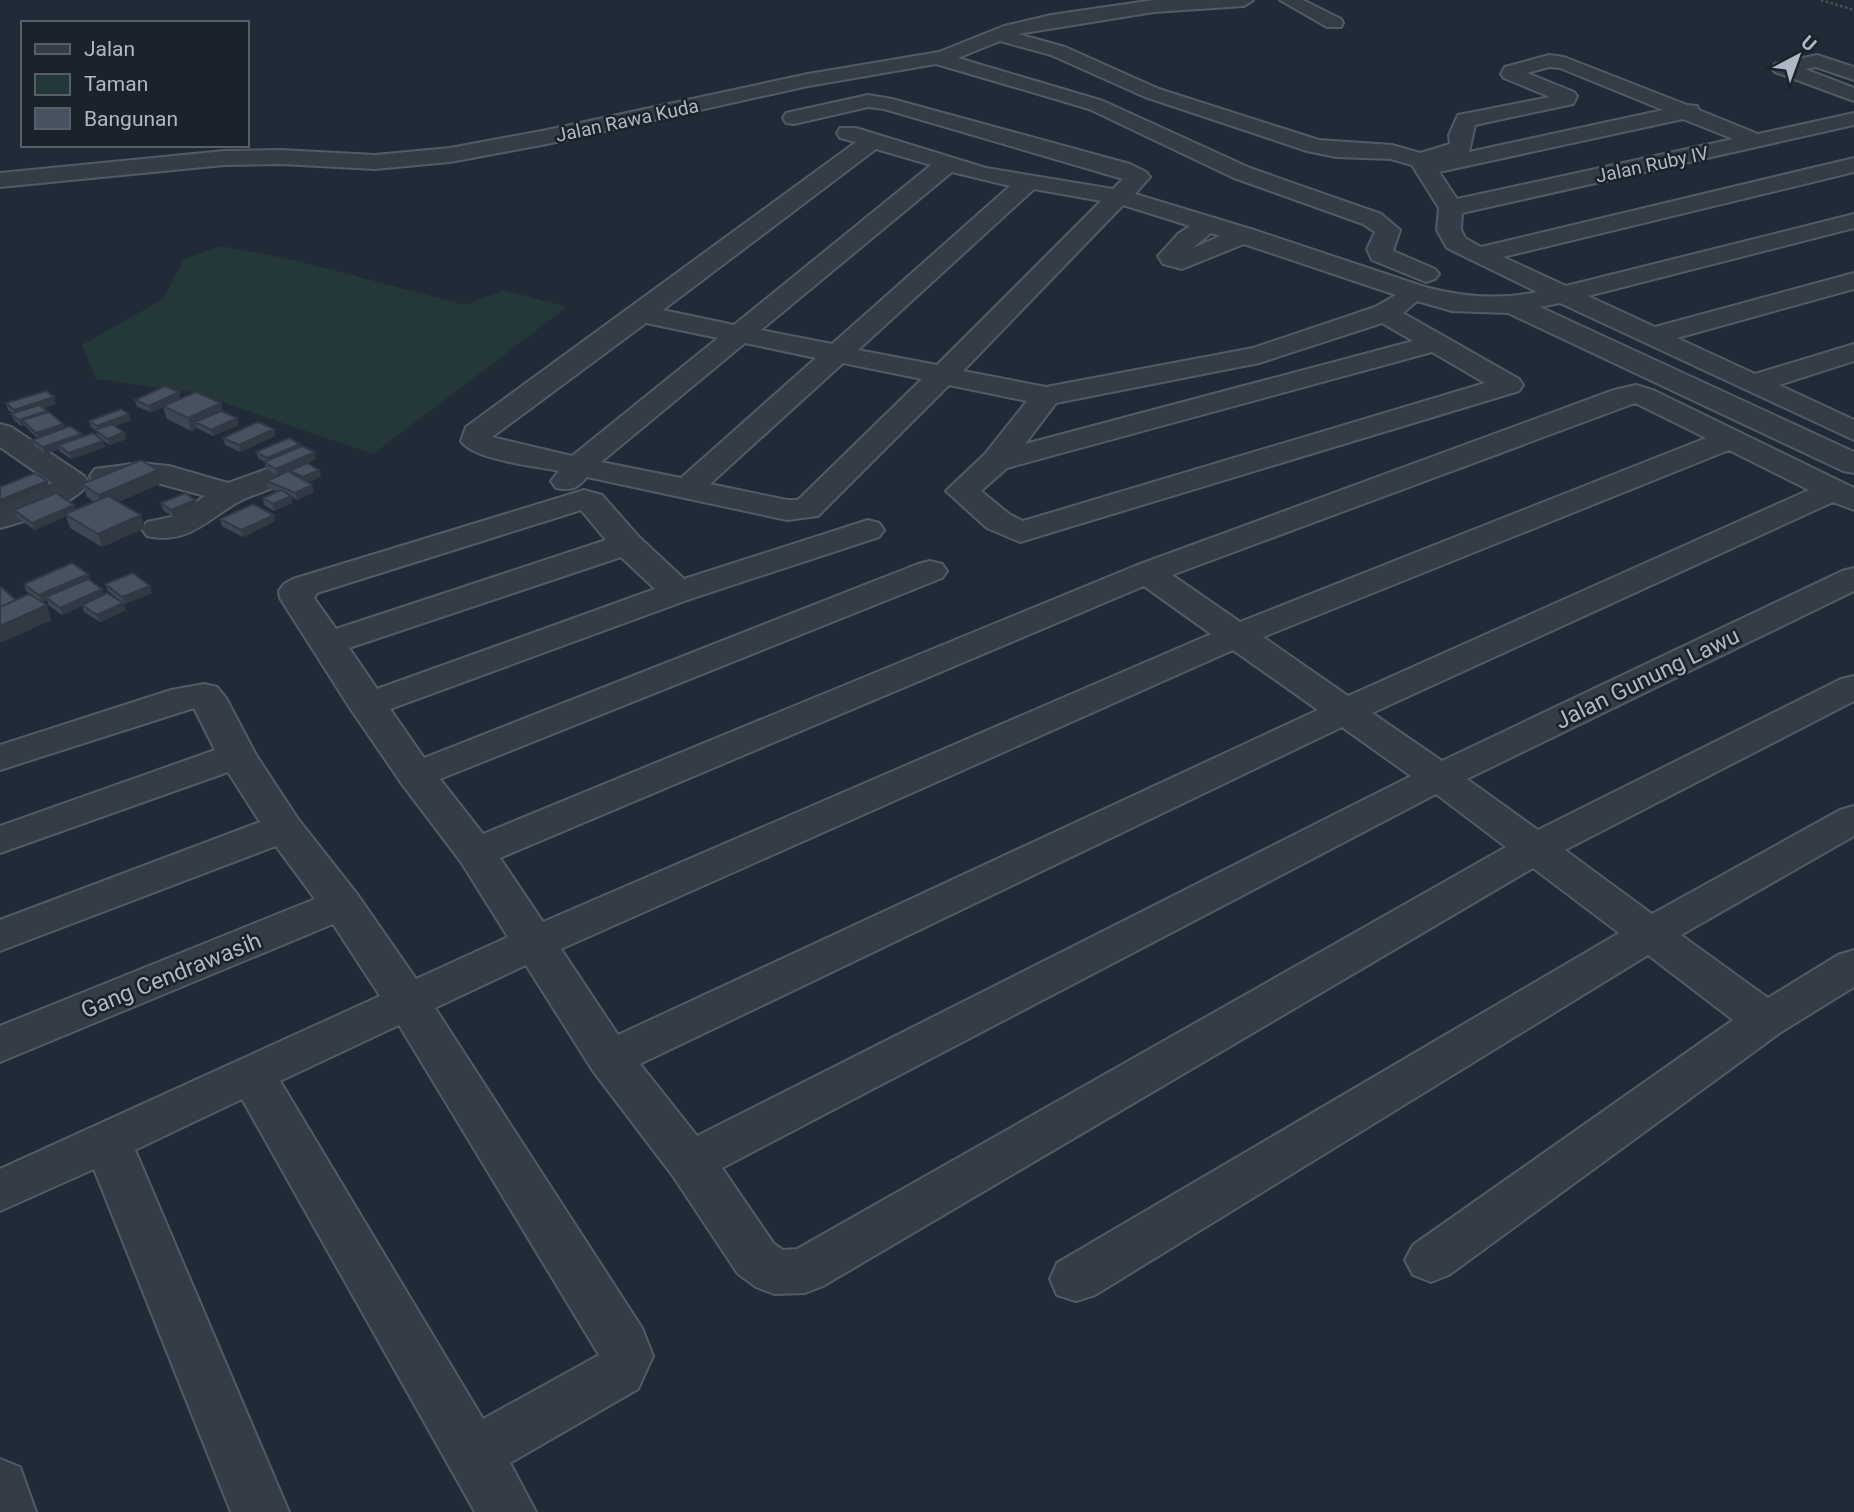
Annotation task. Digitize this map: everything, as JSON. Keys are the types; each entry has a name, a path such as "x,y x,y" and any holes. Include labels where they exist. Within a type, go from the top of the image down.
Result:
{"street":[{"name":"Jalan Rawa Kuda","path":"0,180 224,158 291,157 375,162 419,158 547,137 808,80 936,58 999,35 1051,21 1115,11 1244,0"},
{"path":"1289,0 1334,23"},
{"path":"999,35 1058,51 1152,93 1315,146 1336,150 1392,152 1423,164 1689,111"},
{"path":"1789,50 1854,74"},
{"path":"936,58 1096,105 1242,173 1372,219 1388,230 1380,249 1381,255 1514,305 1847,485"},
{"path":"1423,164 1461,148 1460,135 1466,120 1566,100 1567,96 1511,74 1512,71 1549,61 1564,63 1689,111 1757,141"},
{"path":"1817,61 1782,68 1854,95"},
{"path":"726,99 873,140 947,164 1027,183 1120,197 1245,235 1416,293 1467,305 1514,305 1562,295 1854,221"},
{"path":"794,117 868,101 885,103 1138,177 807,509 787,510 578,467 496,449 476,440 477,433 873,140"},
{"name":"Jalan Ruby IV","path":"1451,208 1854,119"},
{"path":"1712,151 1854,210"},
{"path":"551,507 554,497 578,467 947,164"},
{"path":"1423,164 1451,208 1448,228 1452,241 1650,337 1851,427"},
{"path":"1479,255 1854,165"},
{"path":"686,489 1027,183"},
{"path":"1209,224 1187,239 1171,256 1172,259 1182,261 1245,235"},
{"path":"1650,337 1854,281"},
{"path":"641,314 1046,396 1232,361 1284,348 1384,313 1416,293"},
{"path":"1046,396 996,461 962,491 998,521 1020,532 1509,385 1384,313"},
{"path":"996,461 1436,343"},
{"path":"1752,384 1854,352"},
{"path":"476,853 1147,573 1629,395 1641,395 1731,439 1847,485"},
{"path":"0,433 73,483"},
{"path":"0,1191 535,943 1237,635 1731,439"},
{"path":"0,518 59,494 73,483 140,470 177,477 229,494"},
{"path":"158,529 186,524 229,494 270,477"},
{"path":"609,1059 1343,712 1847,485"},
{"path":"678,592 627,544 591,502 584,499 551,507 296,591 297,598 367,705 476,853 609,1059 690,1162 756,1259 774,1272 805,1271 1534,849 1854,687"},
{"path":"367,705 678,592 868,530"},
{"path":"327,644 627,544"},
{"path":"416,775 930,571"},
{"path":"1147,573 1439,777 1648,934 1783,1010 1854,996"},
{"name":"Jalan Gunung Lawu","path":"690,1162 1439,777 1854,578"},
{"path":"0,758 195,695 208,698 237,755 284,828 342,905 408,1002 623,1345 626,1356 618,1372 474,1453"},
{"path":"0,840 237,755"},
{"path":"1076,1279 1648,934 1854,819"},
{"path":"0,936 284,828"},
{"name":"Gang Cendrawasih","path":"0,1045 342,905"},
{"path":"1431,1260 1783,1010 1854,966"},
{"path":"252,1074 507,1512"},
{"path":"108,1143 260,1512"},
{"path":"0,1486 7,1512"}],"path":[{"path":"1821,0 1854,10"}],"green space":[{"path":"221,246 298,261 465,305 503,290 567,307 373,454 192,392 96,379 82,345 163,299 184,259"}],"building":[{"path":"165,386 179,392 149,406 135,400"},
{"path":"46,391 54,397 14,410 6,403"},
{"path":"196,392 221,403 188,418 163,406"},
{"path":"39,405 47,411 19,420 11,414"},
{"path":"121,409 129,414 97,426 89,421"},
{"path":"221,411 237,418 211,430 195,422"},
{"path":"49,412 63,424 36,433 22,420"},
{"path":"258,422 274,429 239,445 223,438"},
{"path":"112,424 124,432 108,439 95,430"},
{"path":"70,426 81,434 43,447 32,440"},
{"path":"93,433 103,441 69,453 58,445"},
{"path":"289,438 300,444 267,458 256,452"},
{"path":"302,446 315,452 276,469 264,462"},
{"path":"141,460 158,470 99,495 82,484"},
{"path":"307,463 319,470 303,477 290,471"},
{"path":"288,471 312,485 295,493 267,481"},
{"path":"35,473 47,481 0,500 0,487"},
{"path":"281,490 291,496 273,504 263,498"},
{"path":"56,493 74,505 32,523 14,510"},
{"path":"185,493 195,500 171,510 161,503"},
{"path":"108,496 141,515 98,534 65,514"},
{"path":"253,504 274,515 241,530 220,519"},
{"path":"72,563 88,574 39,595 24,584"},
{"path":"133,573 150,586 122,597 105,584"},
{"path":"88,579 102,589 60,608 46,597"},
{"path":"0,588 16,600 0,607"},
{"path":"107,593 123,603 97,615 82,605"},
{"path":"29,594 47,605 0,626 0,607"}]}
